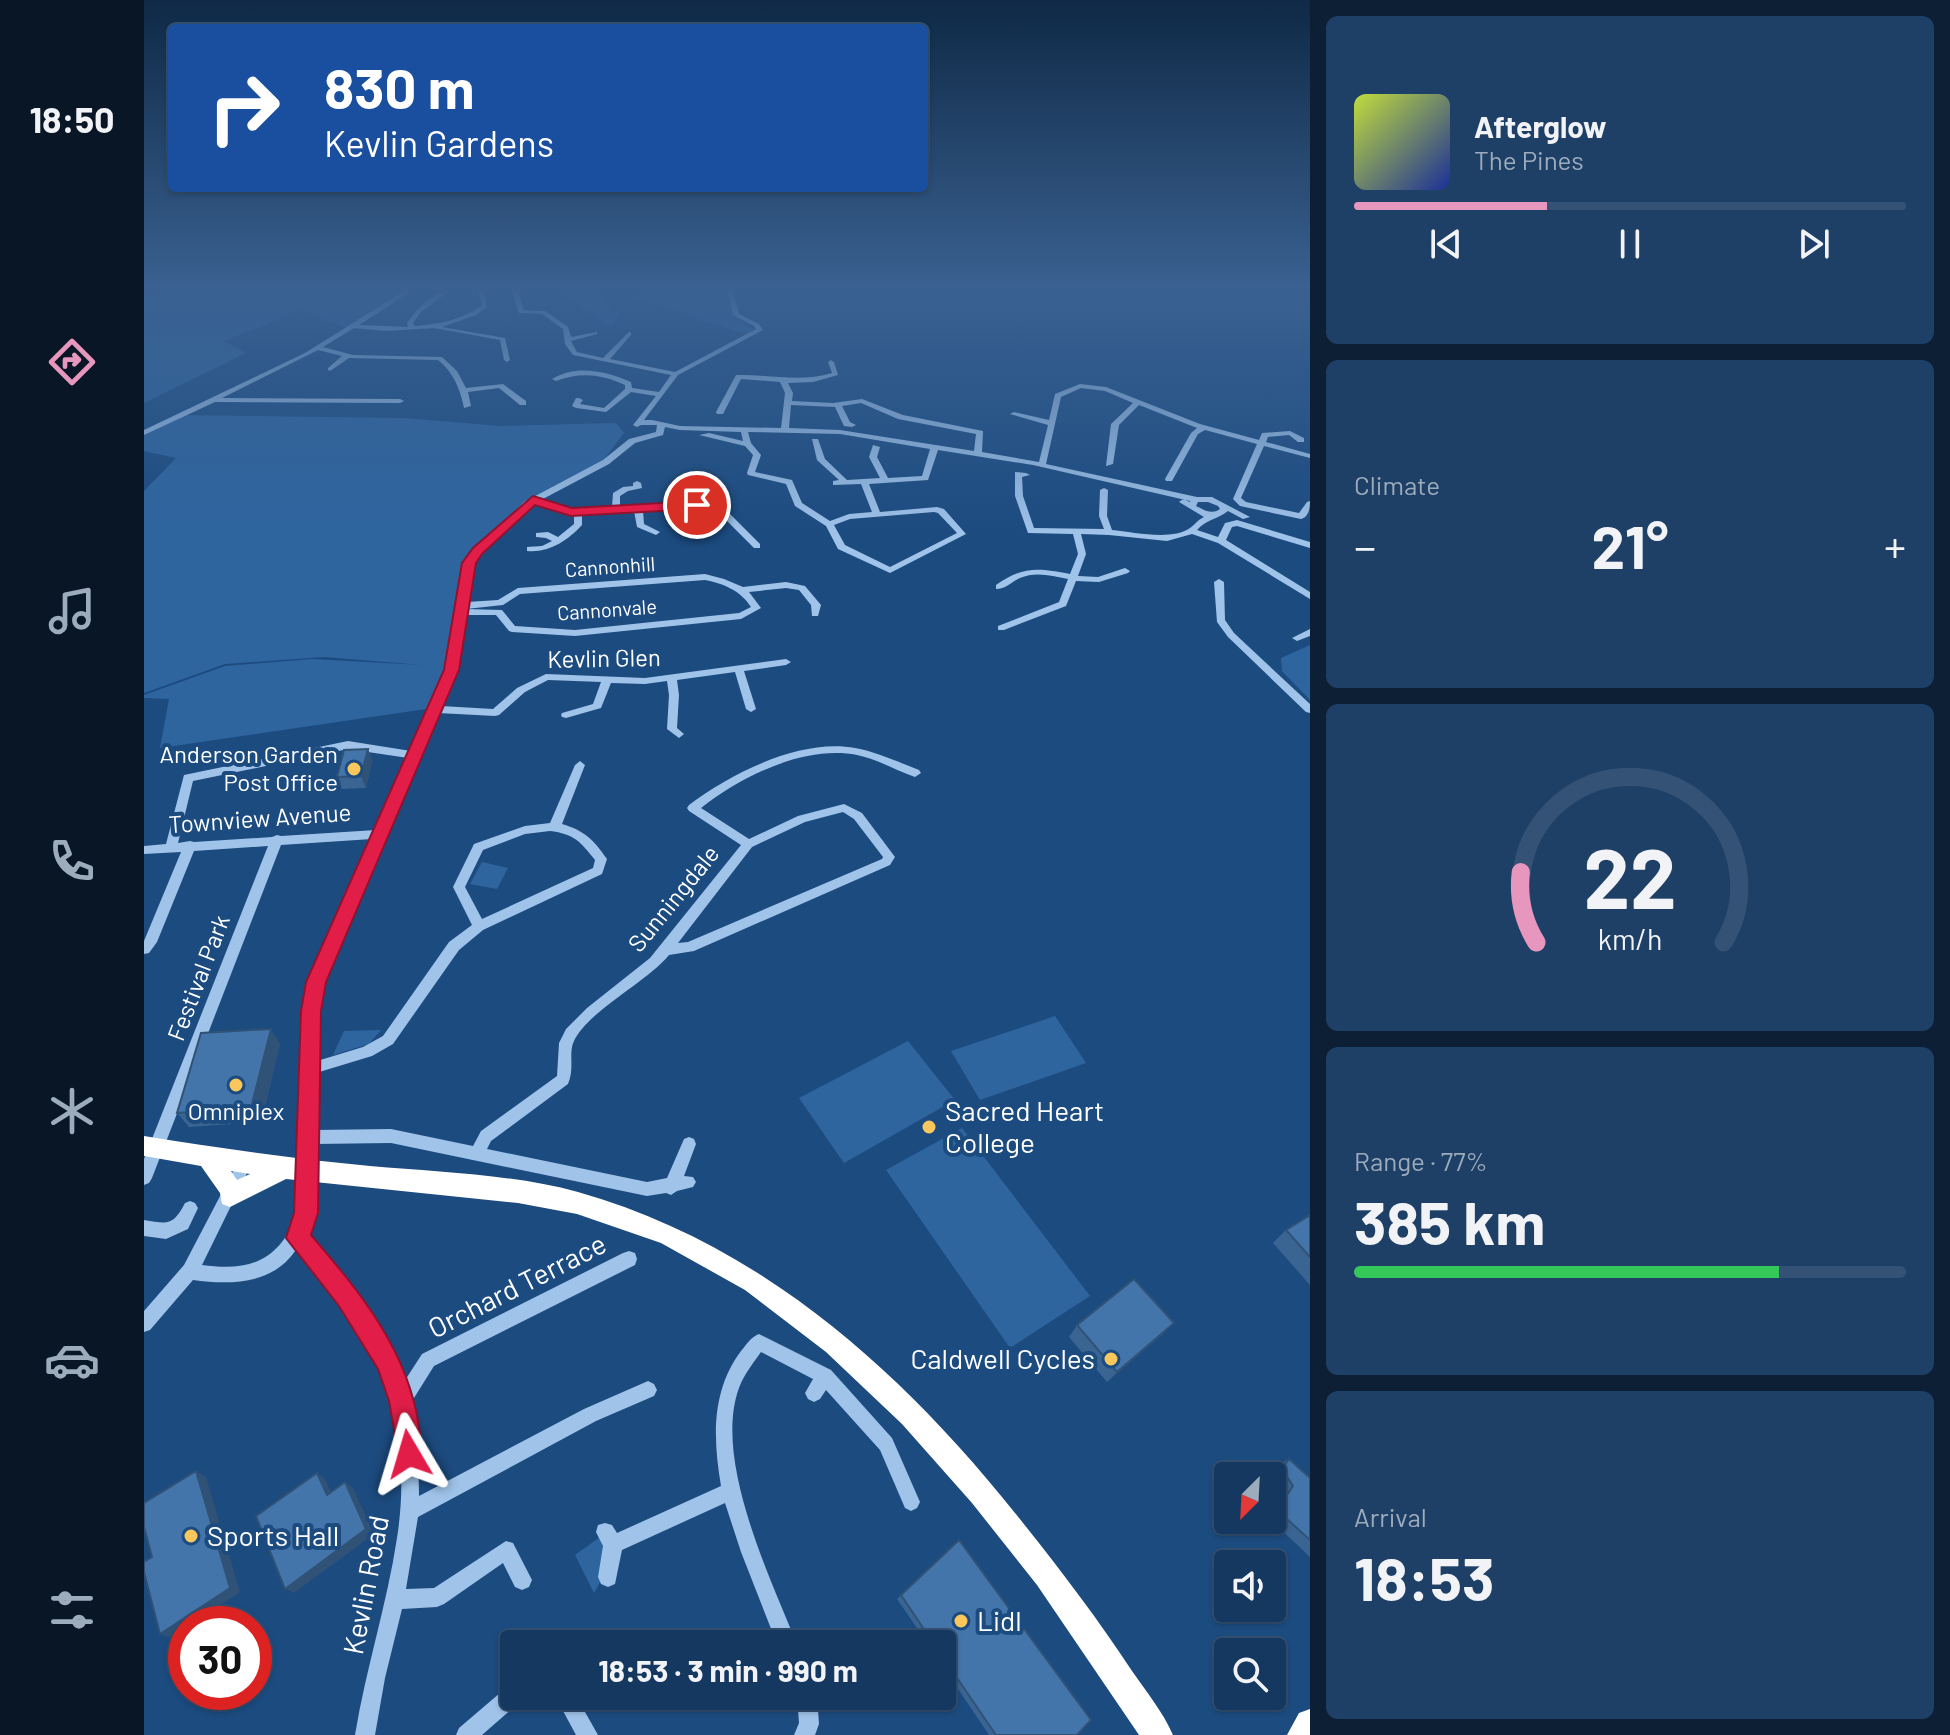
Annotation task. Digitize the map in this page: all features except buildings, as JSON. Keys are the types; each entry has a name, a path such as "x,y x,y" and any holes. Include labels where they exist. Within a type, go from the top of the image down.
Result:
{"highway":[{"path":"144,1146 273,1170 506,1189 579,1204 683,1243 778,1300 878,1382 963,1469 1070,1607 1157,1735"},
{"path":"208,1157 231,1194 273,1170"},
{"path":"1303,1735 1310,1724"}],"street":[{"path":"144,433 269,372"},
{"path":"452,372 465,390 467,406"},
{"path":"666,372 676,374"},
{"path":"190,1271 226,1278 252,1274 284,1256 298,1238 306,1213 316,982 453,663 469,563 488,540 533,500 606,462 650,418 658,394 680,372"},
{"path":"720,412 739,377 783,380 831,376 835,372"},
{"path":"556,379 590,373 615,377 628,384 629,390"},
{"path":"783,380 789,403 785,429"},
{"path":"465,390 500,386 523,403"},
{"path":"1042,465 1058,396 1070,388 1091,386 1203,428 1310,456"},
{"path":"579,400 576,406 582,409 606,410 629,390 658,394"},
{"path":"214,399 400,401"},
{"path":"789,403 838,405 862,401 922,422 980,433 978,454"},
{"path":"1109,464 1115,424 1138,402"},
{"path":"838,405 847,424 852,425"},
{"path":"1014,414 1050,423"},
{"path":"650,418 661,428 713,435 732,443 747,444"},
{"path":"917,435 922,422"},
{"path":"636,432 648,435 661,428"},
{"path":"1169,479 1195,433 1203,428"},
{"path":"744,429 747,444 757,455 751,473 789,482 798,504 829,524 841,547 890,570 962,534 941,511 849,517 829,524"},
{"path":"678,432 744,429 840,432 978,454 1042,465 1173,497 1310,536"},
{"path":"1307,444 1290,433 1265,435 1239,491 1238,501 1301,516 1310,504"},
{"path":"815,441 821,460 840,483 925,478 935,447"},
{"path":"876,447 873,457 885,479"},
{"path":"1026,475 1018,474 1019,496 1031,531 1077,534 1109,532 1167,538 1192,531 1221,541 1310,596"},
{"path":"864,480 877,515"},
{"path":"616,510 616,495 626,489 638,488 637,483"},
{"path":"1104,490 1102,505 1109,532"},
{"path":"533,500 556,510 578,512 716,505 757,546"},
{"path":"1102,505 1115,506"},
{"path":"1196,506 1219,511"},
{"path":"1196,506 1199,522"},
{"path":"636,538 635,533 651,530 640,525 638,508"},
{"path":"1192,531 1199,522 1219,511"},
{"path":"527,548 545,549 558,541 578,525 578,512"},
{"path":"1221,541 1228,525 1237,523 1310,545"},
{"path":"1001,628 1063,604 1082,554 1077,534"},
{"path":"539,535 558,541"},
{"path":"999,587 1022,572 1033,570 1101,580 1125,571"},
{"name":"Cannonhill","path":"462,609 500,603 518,591 705,577 742,590"},
{"path":"1219,582 1220,620 1231,635 1310,710"},
{"path":"742,590 786,585 802,588 816,605 815,614"},
{"name":"Cannonvale","path":"462,609 499,612 512,629 524,632 575,633 741,616 754,611 754,604 742,590"},
{"name":"Kevlin Glen","path":"435,709 495,713 533,681 546,677 607,680 671,677 786,662"},
{"path":"739,670 752,711"},
{"path":"671,677 672,732"},
{"path":"563,716 597,706 607,680"},
{"path":"171,847 188,778 348,745 414,755"},
{"path":"748,844 693,808 705,797 753,773 816,749 867,753 915,773"},
{"path":"554,828 580,765"},
{"name":"Sunningdale","path":"476,1154 486,1136 563,1080 568,1069 565,1045 577,1027 655,962 748,844 802,819 844,808 858,816 889,857 886,862 689,947 665,950"},
{"path":"310,1069 367,1052 388,1040 454,946 479,926 598,871 601,859 577,833 554,828 526,827 478,847 459,887 479,926"},
{"name":"Townview Avenue","path":"144,850 379,834"},
{"name":"Festival Park","path":"144,1178 277,839"},
{"path":"144,949 151,942 190,845"},
{"path":"309,1137 354,1134 391,1136 647,1189 671,1188 688,1182"},
{"path":"671,1188 689,1144"},
{"path":"144,1324 190,1271 245,1163"},
{"path":"144,1228 166,1231 182,1224 190,1208"},
{"name":"Kevlin Road","path":"298,1238 316,1255 370,1328 389,1362 402,1401 409,1437 410,1511 365,1735"},
{"name":"Orchard Terrace","path":"402,1401 428,1360 629,1259"},
{"path":"782,1630 729,1492 726,1410 730,1388 759,1342 825,1376 886,1444 911,1502"},
{"path":"814,1393 825,1376"},
{"path":"410,1511 590,1415 648,1390"},
{"path":"608,1577 609,1538 729,1492"},
{"path":"393,1600 437,1597 506,1550 522,1580"},
{"path":"466,1735 500,1706"},
{"path":"573,1710 588,1735"},
{"path":"804,1735 809,1724 808,1710"}],"shaded area":[{"path":"144,372 207,372 144,403"},
{"path":"181,415 403,418 501,426 616,423 624,433 603,461 526,501 465,561 449,665 444,666 451,667 433,708 160,748 169,699 144,698 144,695 225,666 312,659 422,665 324,657 225,664 144,693 144,491 176,458 144,451 144,433"},
{"path":"1310,645 1310,700 1282,671 1281,658"},
{"path":"482,862 508,868 497,889 470,884"},
{"path":"1055,1016 1086,1063 980,1100 951,1051"},
{"path":"381,1030 369,1044 333,1055 344,1031"},
{"path":"908,1041 955,1100 844,1163 799,1098"},
{"path":"962,1128 1090,1296 1010,1348 886,1170"},
{"path":"600,1537 604,1566 594,1593 575,1555"}],"place":[{"name":"Anderson Garden Post Office","path":"354,769"},
{"name":"Omniplex","path":"236,1085"},
{"name":"Sacred Heart College","path":"929,1127"},
{"name":"Caldwell Cycles","path":"1111,1359"},
{"name":"Sports Hall","path":"191,1536"},
{"name":"Lidl","path":"961,1621"}],"route":[{"path":"409,1454 402,1401 389,1362 348,1297 316,1255 298,1238 306,1213 311,1011 316,982 451,670 462,621 469,563 478,551 533,500 556,510 571,512 697,505"}]}
